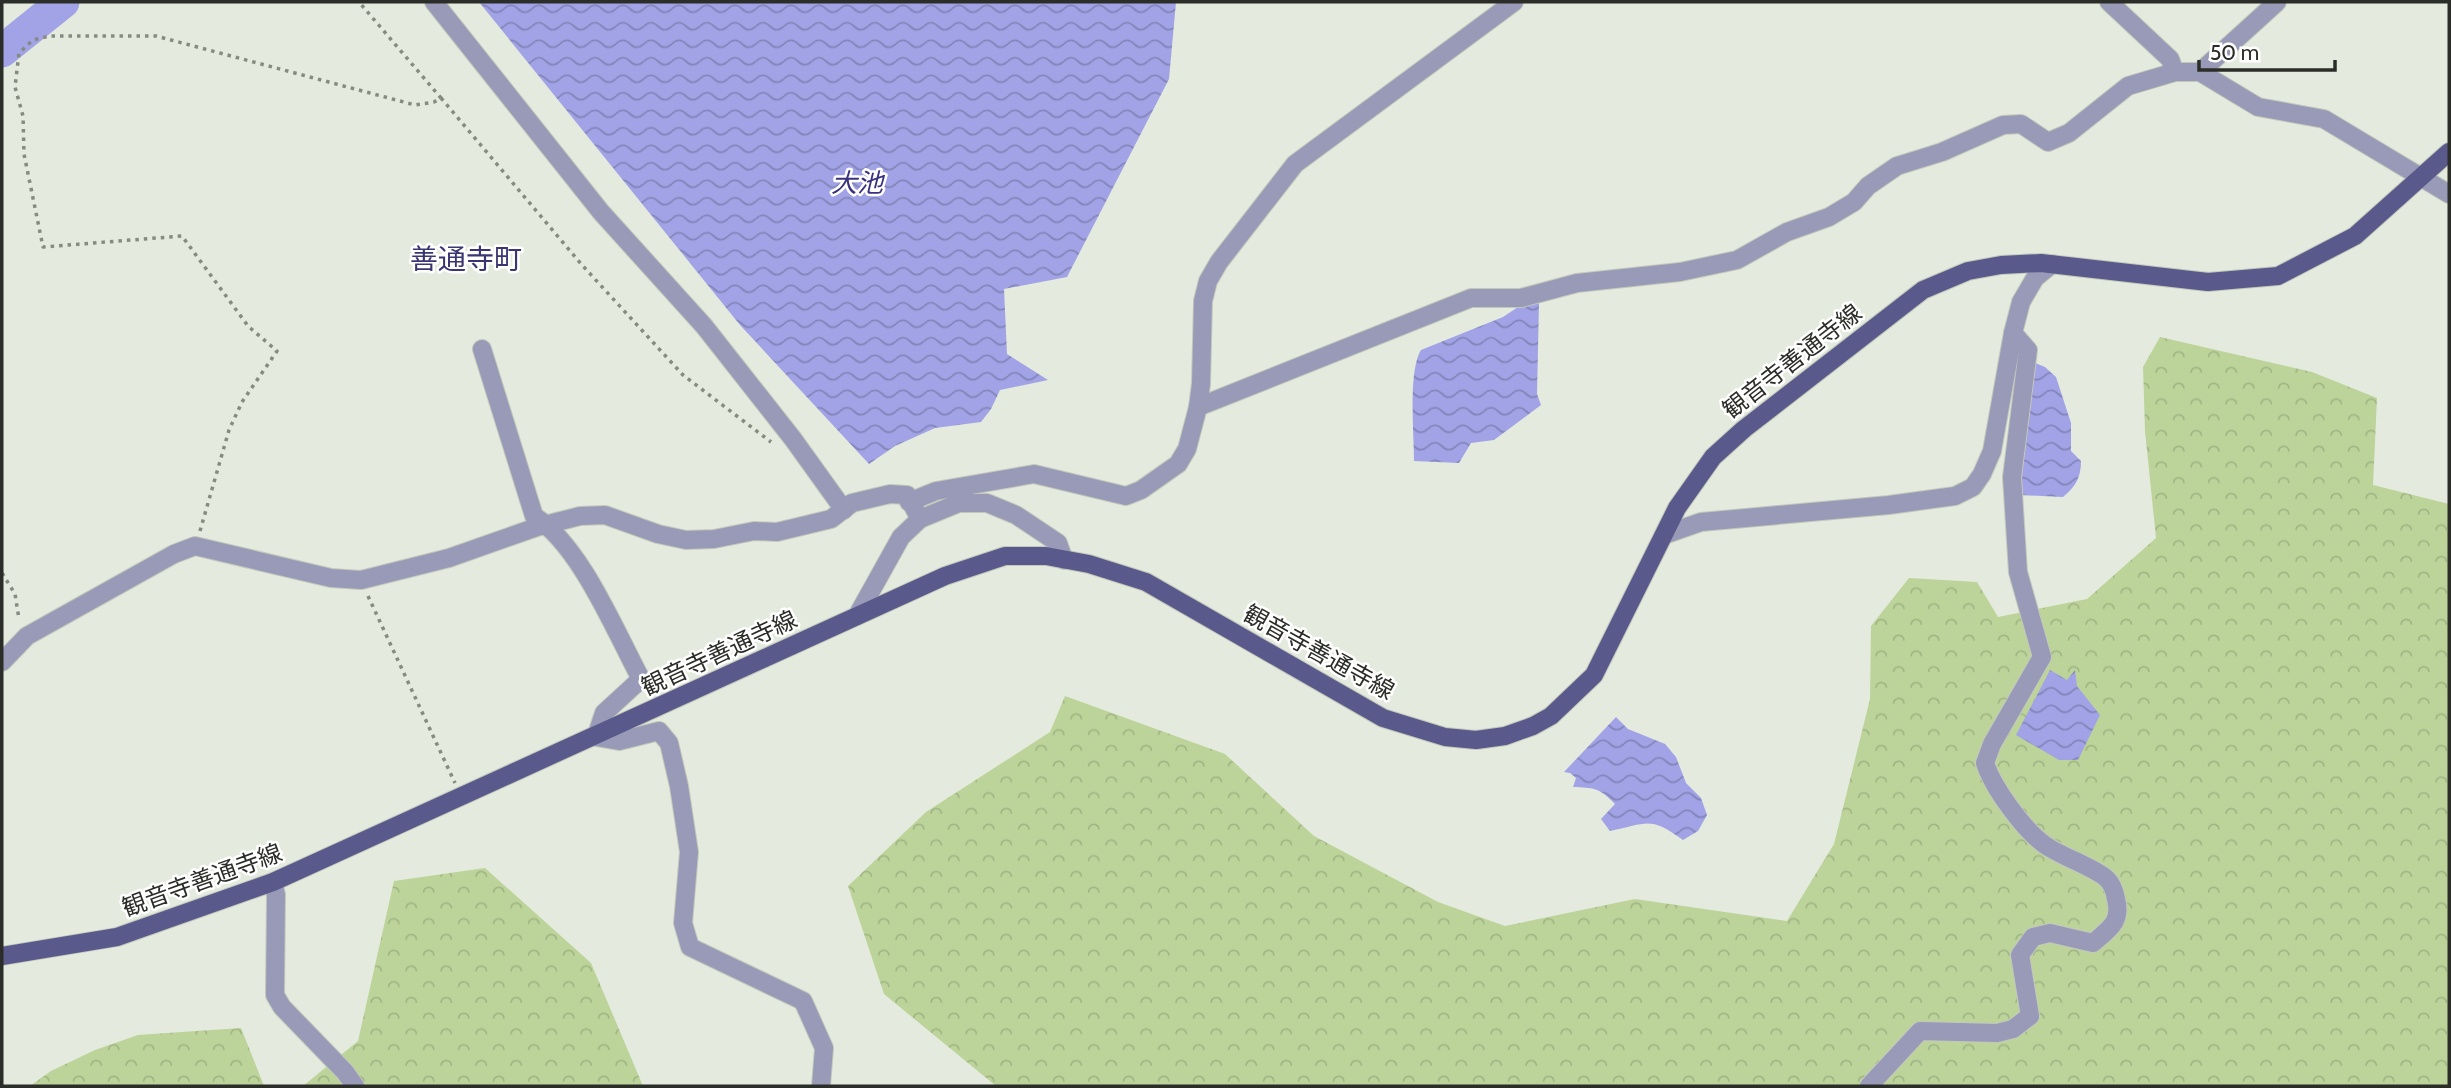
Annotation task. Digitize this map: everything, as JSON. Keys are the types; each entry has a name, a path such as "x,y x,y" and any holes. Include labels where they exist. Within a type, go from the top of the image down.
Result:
{"main road":[{"name":"観音寺善通寺線","path":"2,956 117,937 274,882 945,576 1005,556 1065,559 1146,582 1383,718 1445,737 1476,740 1504,736 1550,716 1594,675 1677,508 1713,457 1744,429 1923,290 1968,271 2001,265 2052,264 2208,282 2278,276 2355,236 2449,152"}],"street":[{"path":"434,2 601,212 704,326 793,439 844,510"},
{"path":"909,502 936,491 1034,474 1126,496 1141,490 1178,464 1187,449 1198,407 1203,301 1208,281 1219,262 1265,200 1295,164 1312,149 1514,2"},
{"path":"2109,2 2170,59 2175,72"},
{"path":"2200,72 2277,2"},
{"path":"1198,407 1471,298 1521,298 1577,283 1680,272 1737,260 1787,232 1829,217 1854,202 1868,186 1897,166 1942,152 2003,125 2021,124 2048,142 2069,133 2128,86 2175,72 2200,72 2258,107 2324,119 2449,194"},
{"path":"1664,535 1701,522 1889,505 1955,496 1973,487 1992,451 2021,302 2035,278 2052,264"},
{"path":"1869,1086 1920,1031 1997,1033 2013,1029 2030,1016 2020,955 2033,937 2050,933 2094,943 2112,927 2119,911 2108,880 2046,846 2034,835 1991,782 1984,763 1992,744 2042,657 2018,572 2012,477 2028,350 2013,333"},
{"path":"482,349 534,516 547,524 580,564 641,679 604,713 596,737 619,741 659,730 669,743 689,852 682,923 690,947 803,1001 824,1048 821,1086"},
{"path":"2,662 24,639 174,554 195,546 331,578 361,580 449,558 547,524 580,516 605,515 658,534 686,540 714,539 754,531 777,532 831,519 852,503 890,494 907,495 920,519"},
{"path":"857,616 901,537 920,519 959,503 987,503 1016,515 1058,542 1065,559"},
{"path":"274,882 275,995 282,1007 345,1072 355,1086"}],"path":[{"path":"359,2 582,265 683,374 780,448"},
{"path":"195,546 229,430 242,402 277,351 248,326 182,236 43,247 24,154 23,116 15,87 19,53 33,40 50,36 156,36 415,105 435,102 440,98"},
{"path":"2,573 15,594 24,639"},
{"path":"361,580 462,797"}],"green space":[{"path":"2160,337 2312,372 2377,398 2373,485 2449,504 2449,1086 996,1086 884,994 848,886 926,812 1050,732 1065,696 1225,754 1314,836 1438,902 1505,926 1635,899 1787,921 1834,844 1870,699 1871,626 1909,578 1977,582 1998,617 2087,599 2156,538 2145,431 2143,367"},
{"path":"485,868 591,963 643,1086 303,1086 358,1041 394,881"},
{"path":"241,1028 264,1086 30,1086 51,1071 95,1050 138,1035"}],"water":[{"name":"大池","path":"479,2 1176,2 1169,79 1067,277 1004,289 1007,354 1048,380 1000,390 981,422 935,428 895,446 869,464 740,325"},
{"path":"1539,303 1537,394 1541,405 1494,440 1471,443 1459,463 1414,461 1413,387 1414,372 1421,350 1503,317 1521,305"},
{"path":"2033,362 2045,367 2056,377 2071,423 2071,451 2081,461 2076,482 2063,497 2020,495 2018,469"},
{"path":"2050,670 2067,680 2075,670 2077,686 2100,715 2078,760 2059,760 2016,735"},
{"path":"1616,717 1628,729 1665,744 1676,757 1686,783 1701,798 1707,815 1698,831 1683,840 1655,824 1641,824 1610,831 1601,819 1615,804 1596,790 1573,787 1576,778 1564,772"}],"waterway":[{"path":"2,51 63,2"}],"district":[{"name":"善通寺町","path":"466,259"}]}
